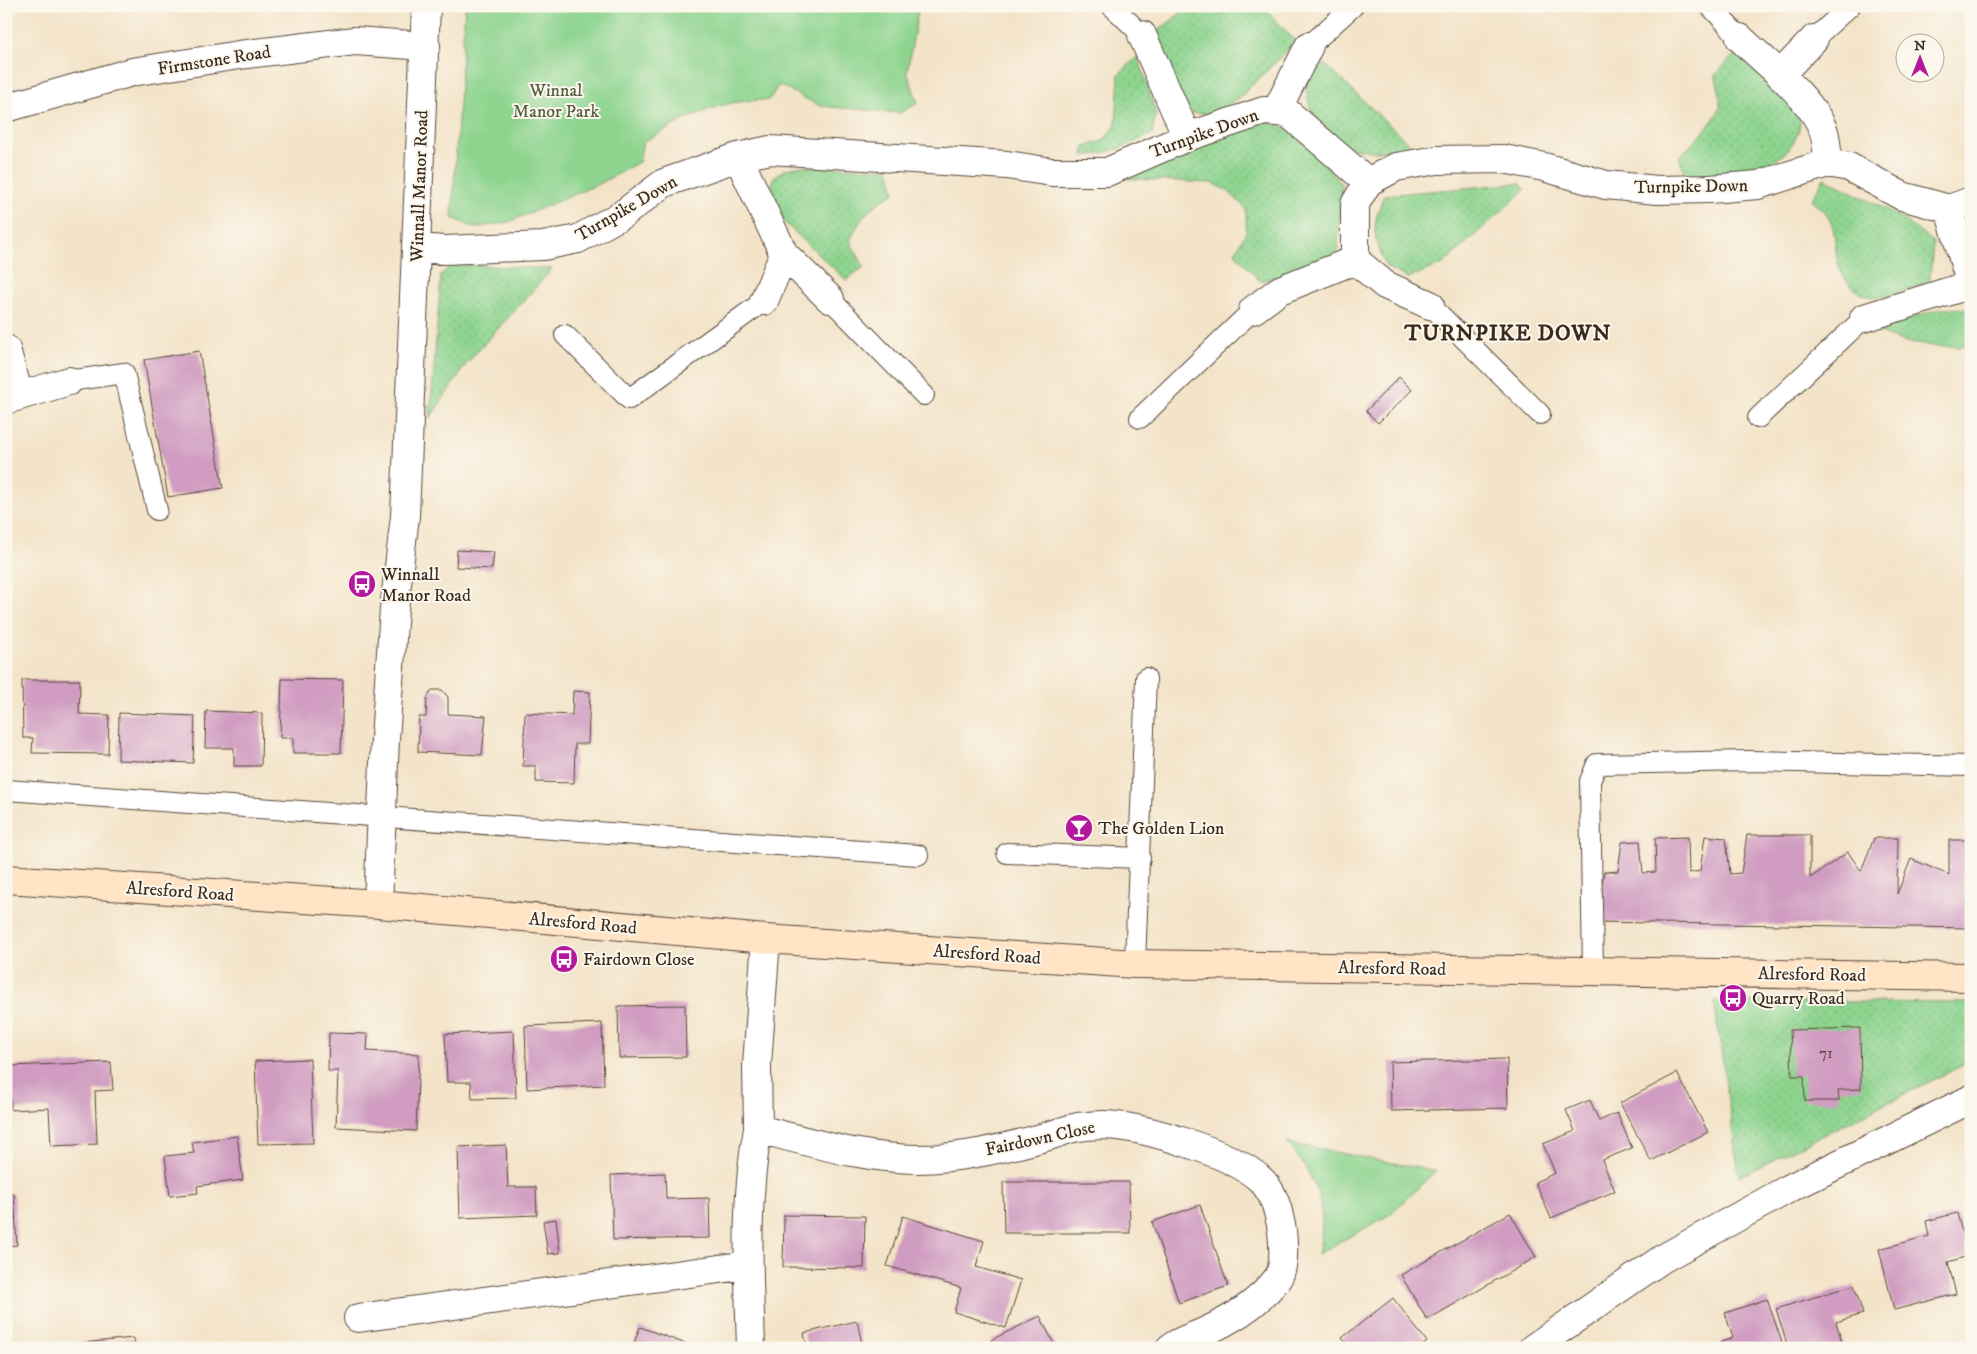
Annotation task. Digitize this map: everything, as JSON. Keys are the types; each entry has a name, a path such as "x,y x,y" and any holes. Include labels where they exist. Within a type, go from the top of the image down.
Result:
{"main road":[{"name":"Alresford Road","path":"6,879 378,904 766,939 1135,964 1971,977"}],"street":[{"name":"Winnall Manor Road","path":"378,904 381,817 394,609 405,516 426,46 426,6"},
{"path":"1142,36 1186,137"},
{"path":"1740,38 1780,75 1814,112 1824,133 1828,163 1848,167 1902,196 1960,205 1970,286 1864,318"},
{"path":"1780,75 1814,39"},
{"name":"Firmstone Road","path":"6,108 132,72 239,55 355,41 426,46"},
{"path":"1277,110 1309,46"},
{"name":"Turnpike Down","path":"417,248 445,250 543,246 578,239 623,214 664,183 738,156 770,150 802,150 1084,173 1107,172 1186,137 1264,111 1277,110 1288,112 1368,182 1396,167 1437,160 1504,159 1544,167 1606,184 1657,190 1710,189 1758,185 1828,163"},
{"path":"738,156 784,254 830,299"},
{"path":"1355,260 1355,204 1368,182"},
{"path":"764,300 784,254"},
{"path":"1355,260 1385,285 1430,305"},
{"path":"1253,310 1280,290 1355,260"},
{"path":"6,350 13,398 69,381"},
{"path":"751,1348 749,1265 751,1162 758,1129 757,1065 766,939"},
{"path":"1533,1348 1662,1259 1788,1189 1971,1099"},
{"name":"Fairdown Close","path":"758,1129 857,1153 919,1159 975,1152 1044,1137 1075,1128 1104,1125 1183,1142 1244,1168 1260,1178 1270,1189 1276,1205 1282,1225 1283,1252 1279,1277 1260,1298 1235,1315 1170,1348"},
{"path":"358,1318 749,1265"}],"lane":[{"path":"1112,6 1142,36"},
{"path":"1309,46 1353,6"},
{"path":"1710,6 1740,38"},
{"path":"1814,39 1850,6"},
{"path":"830,299 924,395"},
{"path":"565,335 629,399 764,300"},
{"path":"1430,305 1540,414"},
{"path":"1140,418 1253,310"},
{"path":"1758,418 1864,318"},
{"path":"69,381 124,373 157,510"},
{"path":"1135,964 1146,678"},
{"path":"1593,971 1590,781 1597,764 1750,761 1971,766"},
{"path":"6,790 918,855"},
{"path":"1008,853 1140,858"}],"green space":[{"name":"Winnal Manor Park","path":"465,6 919,6 907,72 918,103 900,113 820,106 779,85 769,100 734,103 703,112 643,142 639,162 601,183 509,222 475,228 452,218"},
{"path":"1190,6 1263,6 1296,42 1238,99 1213,114 1191,113 1177,89 1156,32"},
{"path":"1736,53 1801,113 1797,134 1789,149 1776,160 1760,167 1742,171 1686,176 1679,157 1702,133 1718,112 1720,99 1715,75"},
{"path":"1138,56 1156,113 1152,134 1101,154 1083,155 1085,146 1103,141 1116,125 1119,74"},
{"path":"1318,58 1416,150 1369,151 1346,146 1331,134 1310,109 1304,78"},
{"path":"1268,121 1290,132 1310,147 1342,185 1337,259 1311,271 1260,281 1235,253 1246,232 1246,209 1229,192 1213,183 1117,178"},
{"path":"803,166 889,169 895,192 868,212 858,224 850,241 864,267 846,280 784,222 772,199 773,178 785,169"},
{"path":"1824,178 1897,215 1933,242 1930,280 1904,291 1878,297 1866,295 1856,290 1847,281 1839,266 1834,231 1830,220 1812,199"},
{"path":"1520,183 1525,190 1443,264 1408,278 1386,267 1378,246 1375,231 1377,216 1384,195"},
{"path":"453,264 552,269 467,363 430,418 441,275"},
{"path":"1971,308 1971,347 1910,343 1886,336 1874,330 1938,309"},
{"path":"1714,1001 1971,1003 1971,1061 1739,1177"},
{"path":"1287,1143 1436,1171 1389,1215 1318,1254 1322,1222 1318,1194 1306,1169"}],"building":[{"path":"199,351 223,488 168,497 144,360"},
{"path":"1399,377 1412,390 1378,423 1366,411"},
{"path":"457,550 494,552 492,569 456,567"},
{"path":"282,679 343,680 341,753 293,753 293,738 280,738"},
{"path":"22,680 80,680 79,714 109,715 108,754 32,753 33,738 23,738"},
{"path":"432,690 442,690 448,697 448,714 486,716 482,755 418,752 419,717 426,717 427,698"},
{"path":"573,691 590,692 588,744 575,744 574,783 536,782 536,766 523,766 525,713 572,715"},
{"path":"206,711 262,713 261,766 234,766 234,748 205,748"},
{"path":"119,713 195,716 193,763 118,760"},
{"path":"1747,835 1810,835 1810,878 1848,852 1861,871 1874,838 1898,838 1897,894 1911,859 1949,875 1949,840 1966,840 1971,847 1971,928 1594,922 1604,872 1618,871 1622,842 1640,841 1643,873 1656,872 1655,838 1688,837 1689,873 1700,871 1705,836 1726,838 1730,874 1741,873"},
{"path":"685,1005 686,1057 619,1058 618,1006"},
{"path":"602,1023 604,1085 527,1089 525,1026"},
{"path":"1860,1028 1861,1089 1838,1090 1839,1101 1805,1101 1804,1076 1792,1076 1790,1030"},
{"path":"514,1031 516,1098 472,1099 471,1082 447,1082 445,1034"},
{"path":"329,1033 368,1034 367,1051 419,1054 416,1131 336,1127 338,1071 328,1071"},
{"path":"310,1059 313,1143 258,1144 255,1061"},
{"path":"1507,1059 1508,1108 1391,1111 1390,1062"},
{"path":"111,1062 113,1090 95,1091 97,1144 51,1146 49,1108 11,1110 9,1066"},
{"path":"1677,1073 1708,1132 1651,1161 1620,1103"},
{"path":"1590,1100 1599,1121 1617,1113 1632,1148 1602,1160 1615,1191 1551,1218 1535,1182 1555,1173 1543,1144 1575,1131 1566,1110"},
{"path":"237,1136 243,1180 197,1186 198,1193 170,1196 165,1156 194,1153 192,1142"},
{"path":"506,1145 508,1187 536,1187 537,1215 460,1218 458,1147"},
{"path":"665,1173 666,1199 709,1198 710,1238 613,1240 611,1175"},
{"path":"1003,1182 1129,1182 1130,1233 1004,1233"},
{"path":"6,1194 14,1194 17,1245 6,1246"},
{"path":"1200,1205 1228,1286 1179,1303 1152,1222"},
{"path":"1510,1213 1536,1257 1427,1320 1401,1275"},
{"path":"1957,1213 1968,1256 1948,1262 1956,1294 1894,1310 1879,1249 1929,1236 1926,1221"},
{"path":"784,1215 865,1216 864,1268 783,1267"},
{"path":"903,1216 984,1241 976,1267 1021,1280 1006,1328 954,1312 961,1288 887,1266"},
{"path":"556,1219 560,1253 548,1254 543,1221"},
{"path":"1854,1285 1863,1314 1836,1322 1844,1348 1788,1348 1776,1309"},
{"path":"1393,1298 1427,1342 1420,1348 1350,1348 1342,1338"},
{"path":"1767,1299 1784,1348 1723,1348 1721,1342 1733,1338 1725,1313"},
{"path":"1040,1316 1056,1348 995,1348 991,1340"},
{"path":"857,1321 863,1348 807,1348 804,1333"},
{"path":"640,1327 689,1345 688,1348 632,1348"},
{"path":"134,1338 135,1348 71,1348 71,1344"}],"place":[{"name":"Winnall Manor Road","path":"362,584"},
{"name":"The Golden Lion","path":"1079,828"},
{"name":"Fairdown Close","path":"564,959"},
{"name":"Quarry Road","path":"1733,998"}],"district":[{"name":"TURNPIKE DOWN","path":"1508,332"}]}
